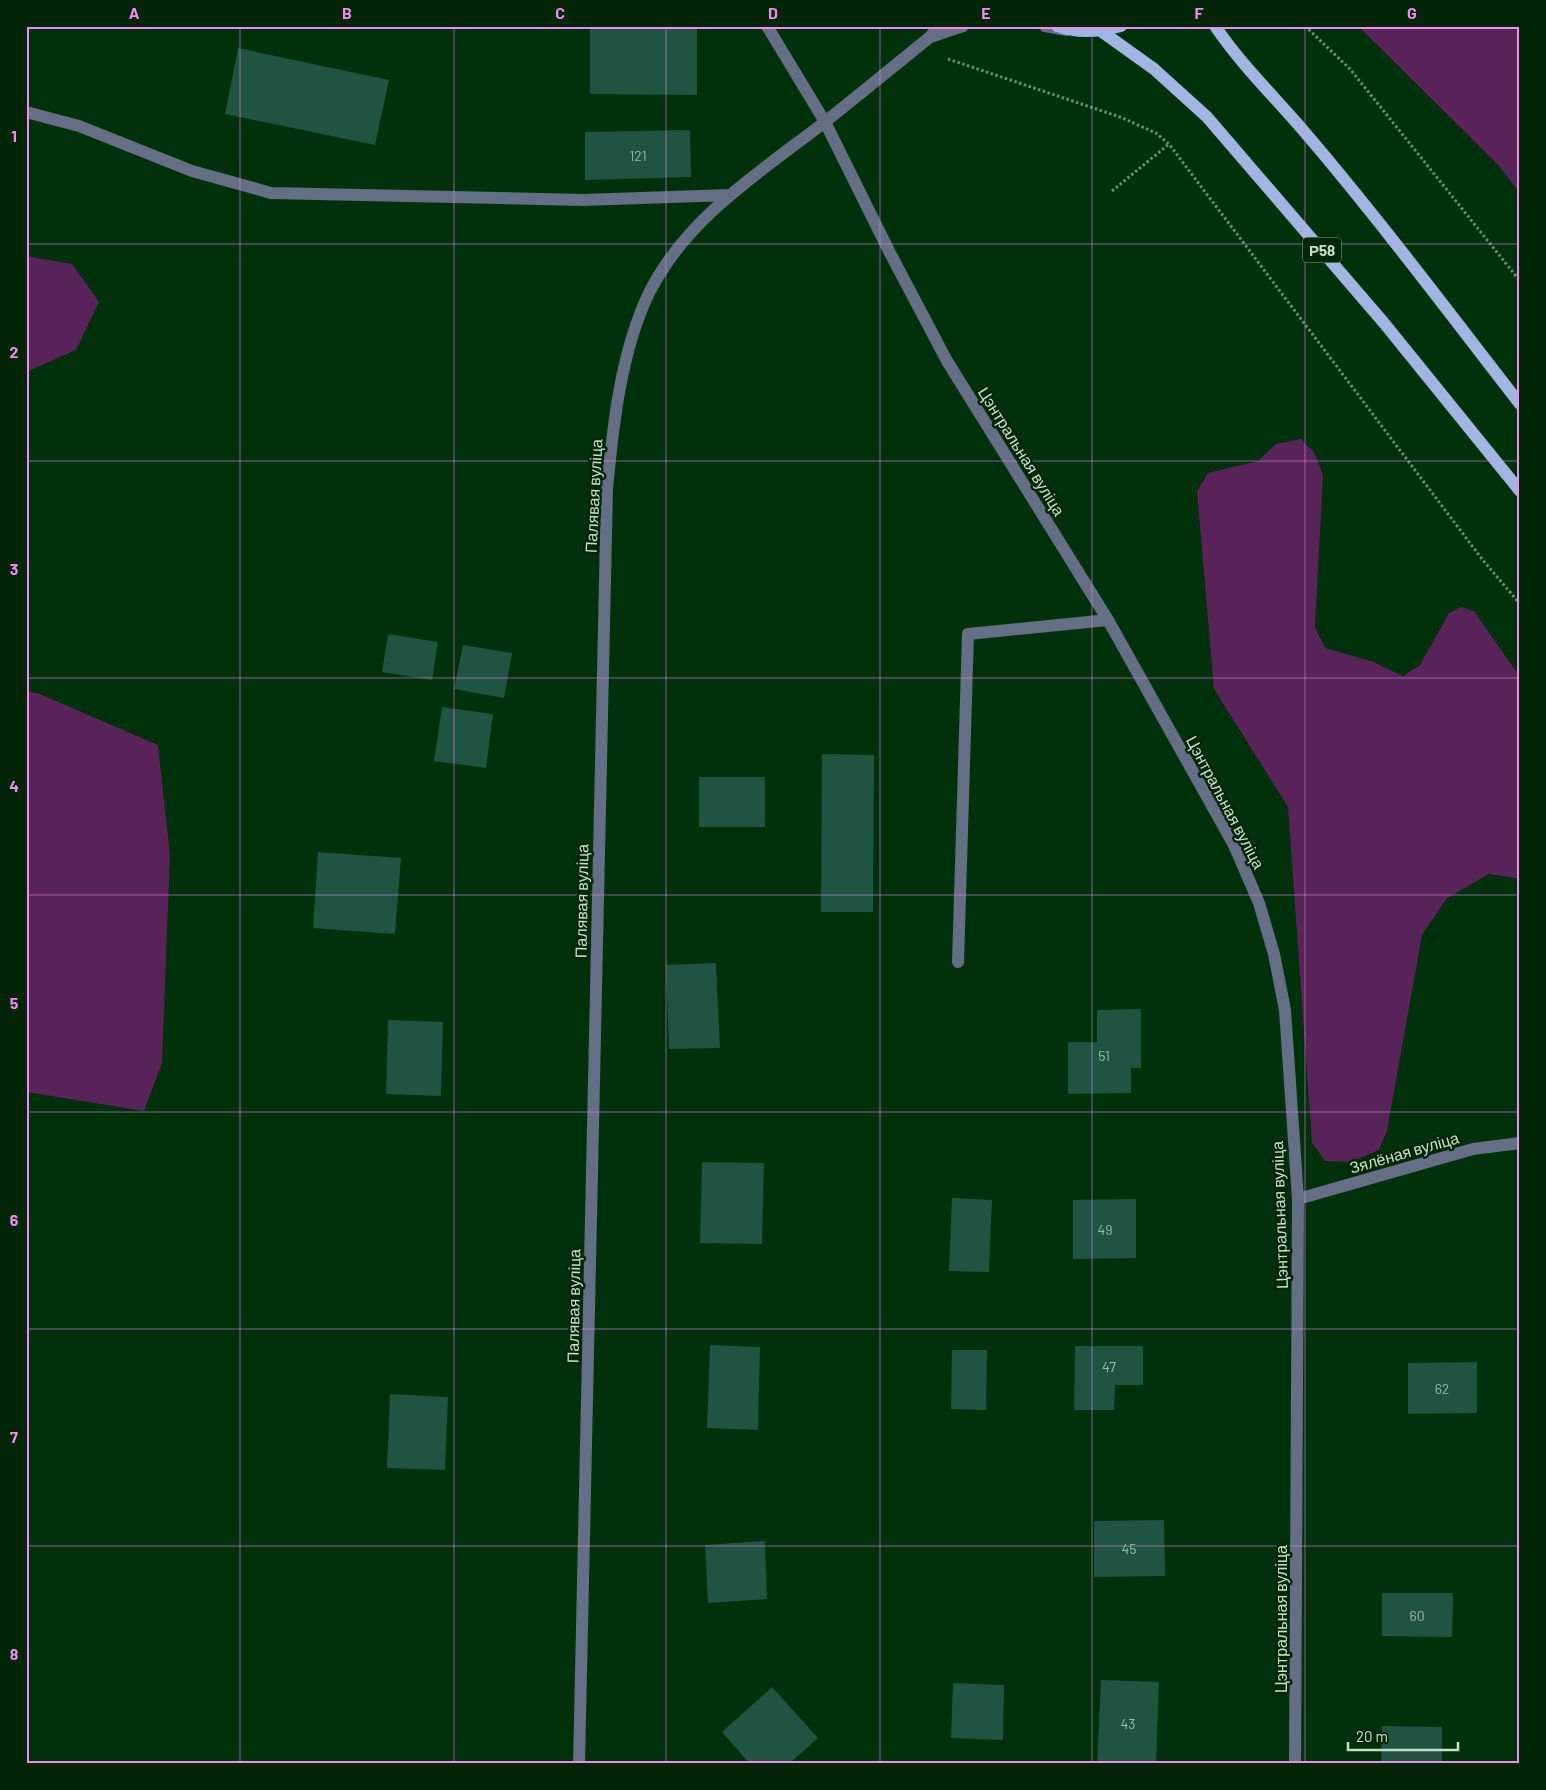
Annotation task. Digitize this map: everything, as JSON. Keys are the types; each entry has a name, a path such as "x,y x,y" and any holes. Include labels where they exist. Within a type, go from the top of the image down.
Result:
{"main road":[{"path":"1063,28 1101,32 1121,26"},
{"path":"1215,26 1233,53 1314,143 1426,282 1520,404"},
{"name":"Р58","path":"1101,32 1154,69 1207,116 1384,322 1520,491"}],"street":[{"name":"Цэнтральная вуліца","path":"767,26 825,122 890,253 947,361 1108,620 1234,845 1259,902 1274,954 1285,1010 1298,1199 1296,1764"},
{"path":"930,36 938,26"},
{"path":"930,36 962,26"},
{"path":"1045,26 1063,28"},
{"name":"Палявая вуліца","path":"579,1764 607,489 613,432 623,375 649,294 669,259 696,226 729,195 825,122 930,36"},
{"path":"26,112 79,126 192,171 271,193 583,200 729,195"},
{"path":"958,962 968,634 1108,620"},
{"name":"Зялёная вуліца","path":"1298,1199 1473,1149 1520,1143"}],"path":[{"path":"1305,26 1350,69 1520,282"},
{"path":"930,36 944,57 1120,117 1156,133 1170,144 1476,552 1520,604"},
{"path":"1112,191 1170,144"}],"shaded area":[{"path":"1358,26 1520,26 1520,193 1499,166"},
{"path":"26,256 72,264 99,302 76,350 26,372"},
{"path":"1301,439 1314,452 1323,475 1315,627 1325,648 1371,661 1403,676 1420,665 1449,613 1461,607 1474,611 1520,677 1520,879 1489,874 1447,898 1422,935 1387,1131 1379,1150 1351,1162 1325,1161 1312,1143 1288,807 1214,689 1197,491 1208,473 1258,461 1276,444"},
{"path":"26,691 40,694 158,745 170,854 162,1063 144,1111 26,1092"}],"building":[{"path":"590,26 697,26 697,95 590,94"},
{"path":"238,48 389,80 375,145 225,114"},
{"path":"690,130 691,177 585,180 585,132"},
{"path":"388,634 438,642 432,680 382,672"},
{"path":"463,645 512,653 504,698 454,689"},
{"path":"442,707 493,714 486,768 434,761"},
{"path":"822,754 874,755 873,912 821,912"},
{"path":"699,777 765,777 765,827 699,827"},
{"path":"318,852 401,858 395,934 313,928"},
{"path":"716,963 720,1048 669,1049 666,965"},
{"path":"1141,1009 1141,1068 1131,1068 1131,1093 1068,1094 1068,1042 1097,1042 1097,1010"},
{"path":"388,1020 443,1022 441,1096 386,1094"},
{"path":"702,1162 764,1163 762,1244 700,1243"},
{"path":"952,1198 992,1200 989,1272 949,1271"},
{"path":"1136,1199 1136,1258 1073,1259 1073,1200"},
{"path":"710,1345 760,1347 758,1430 707,1428"},
{"path":"1075,1346 1143,1346 1143,1385 1115,1385 1114,1410 1074,1410"},
{"path":"952,1350 987,1350 986,1410 951,1409"},
{"path":"1477,1362 1477,1413 1408,1414 1408,1363"},
{"path":"390,1394 448,1397 445,1470 387,1468"},
{"path":"1164,1520 1165,1576 1094,1577 1094,1521"},
{"path":"765,1541 767,1599 708,1603 705,1545"},
{"path":"1382,1593 1453,1593 1452,1637 1382,1636"},
{"path":"1101,1680 1159,1682 1156,1764 1097,1764"},
{"path":"953,1683 1004,1685 1003,1740 951,1738"},
{"path":"772,1687 818,1738 789,1764 750,1764 722,1732"},
{"path":"1382,1726 1442,1727 1442,1764 1381,1764"},
{"path":"390,1762 411,1762 411,1764 390,1764"}]}
